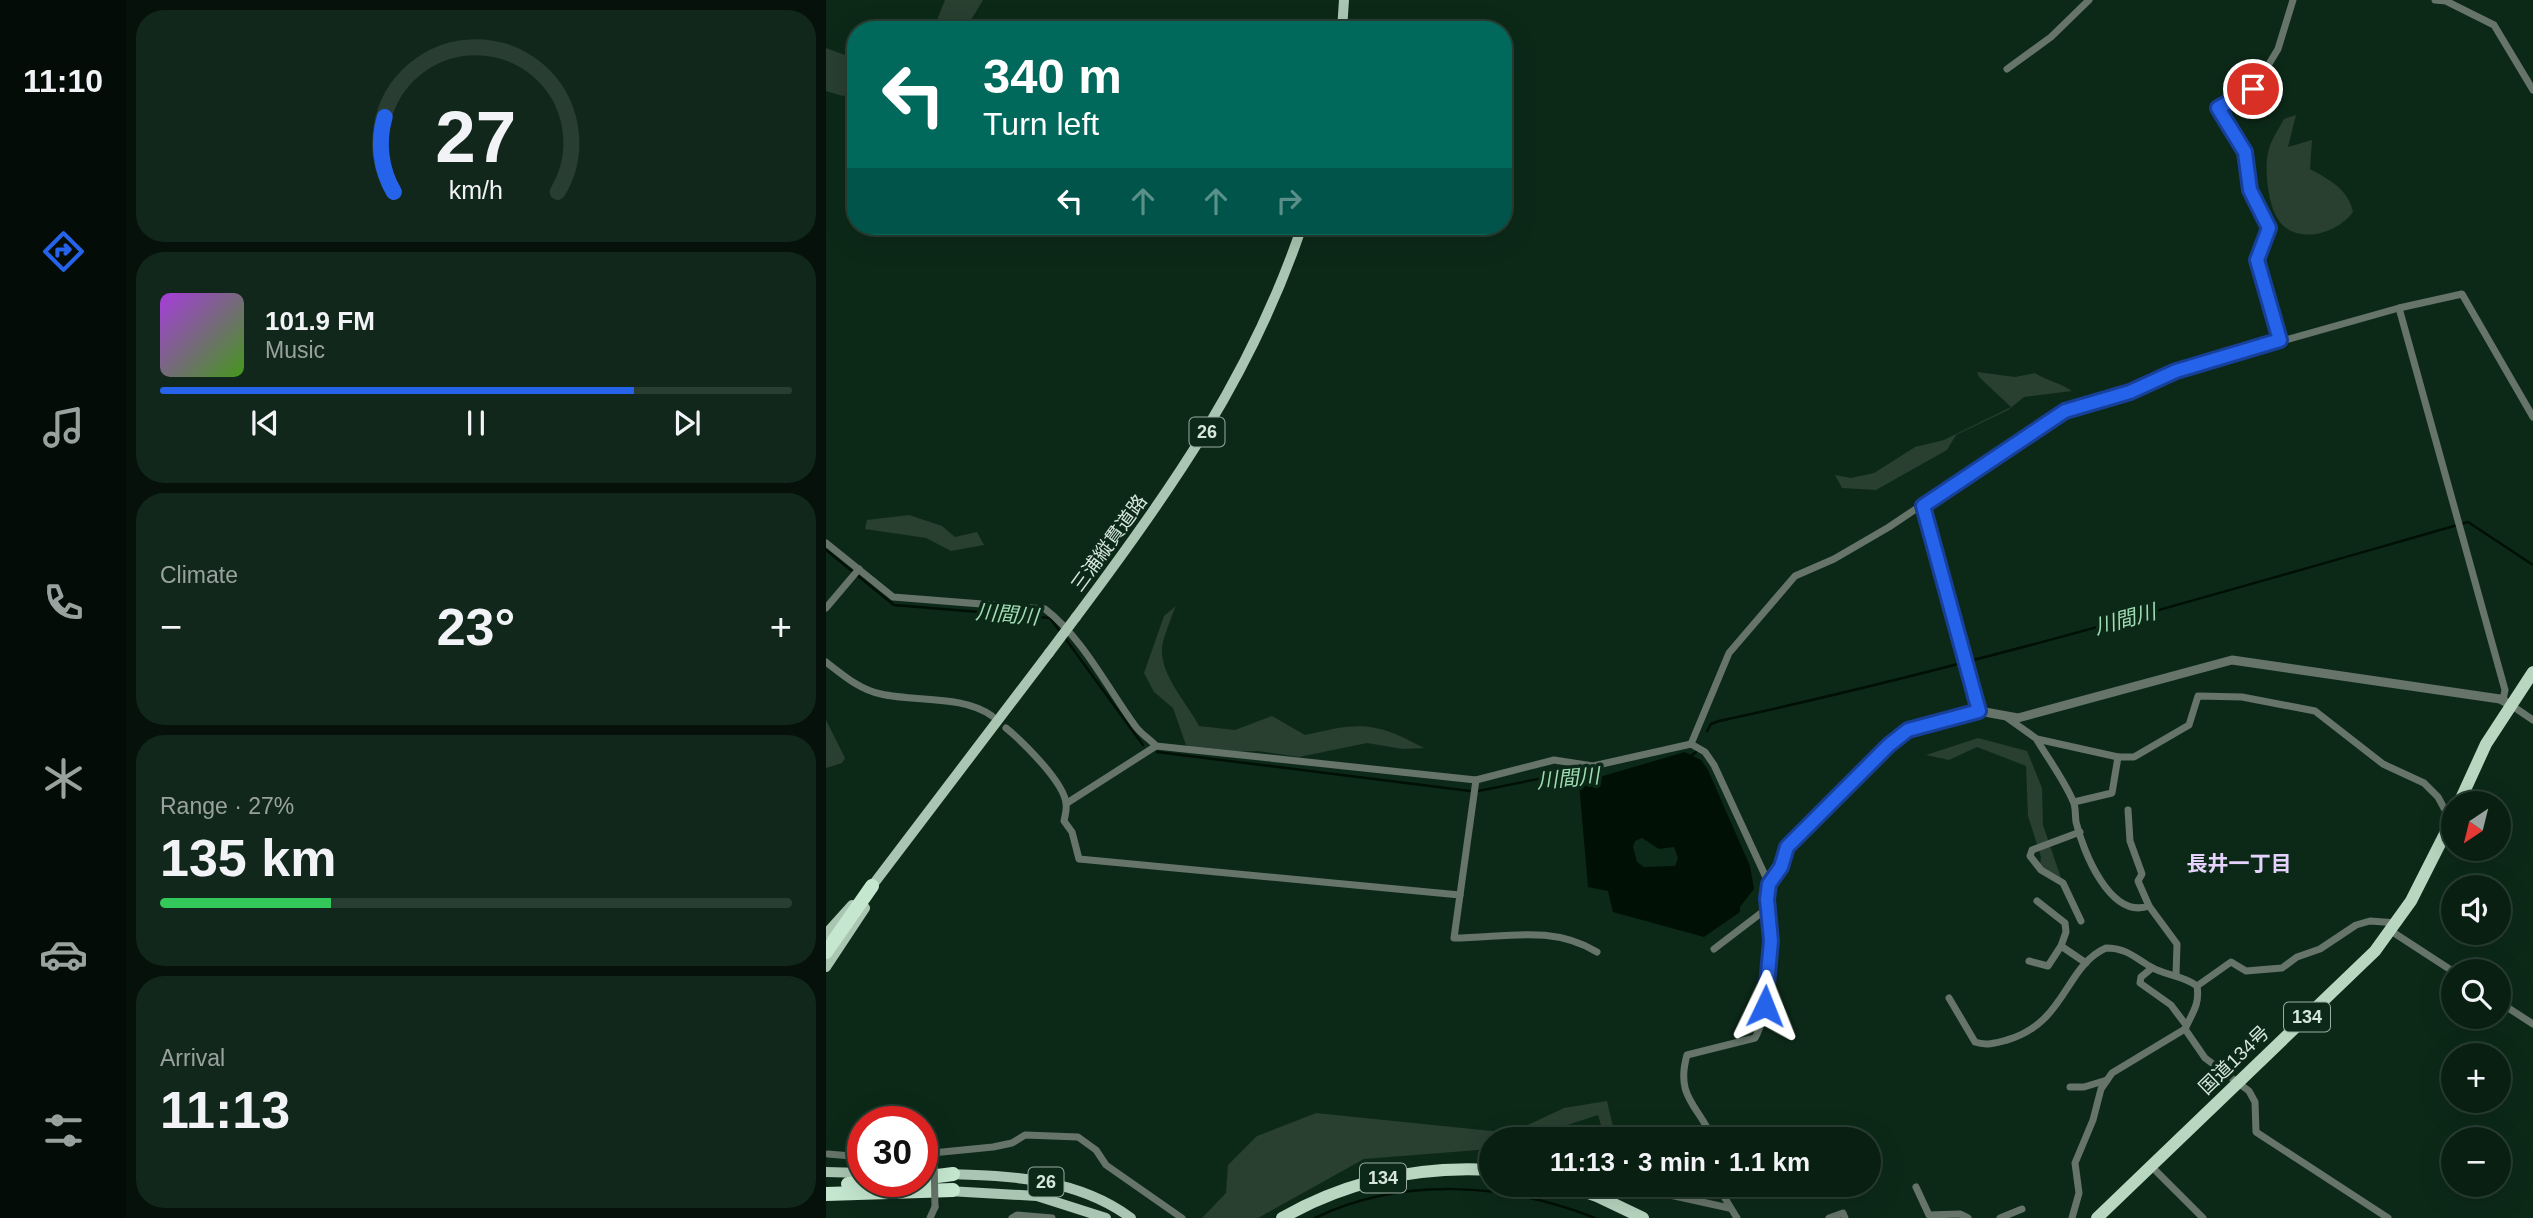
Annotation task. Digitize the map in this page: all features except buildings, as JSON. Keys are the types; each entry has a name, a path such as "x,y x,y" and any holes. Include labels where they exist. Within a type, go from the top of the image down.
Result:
{"highway":[{"path":"2464,791 2507,703 2533,672"},
{"name":"国道134号","path":"2097,1218 2349,977 2395,927 2441,839"},
{"name":"26","path":"826,945 873,886"},
{"name":"26","path":"826,952 873,886"},
{"name":"134","path":"1282,1218 1319,1199 1372,1180 1433,1170 1479,1170"},
{"name":"26","path":"938,1175 953,1174"},
{"path":"826,1185 847,1184"},
{"name":"26","path":"826,1197 953,1191"},
{"path":"1599,1197 1643,1218"}],"main road":[{"path":"1343,21 1344,0"},
{"name":"三浦縦貫道路","path":"873,886 1154,513 1226,401 1271,310 1299,235"},
{"name":"26","path":"826,967 900,849"},
{"path":"826,934 891,860"},
{"path":"826,1172 847,1172"},
{"name":"26","path":"953,1174 1001,1175 1051,1183 1095,1197 1131,1218"},
{"name":"26","path":"953,1191 1037,1196 1106,1218"}],"street":[{"path":"2007,69 2051,37 2089,0"},
{"path":"2280,340 2257,260 2269,228 2250,190 2245,152 2218,108 2257,84 2278,49 2293,0"},
{"path":"2435,0 2446,1 2494,25 2533,90"},
{"path":"1691,744 1729,653 1795,576 1834,559 1923,506 2065,411 2130,392 2176,371 2280,340 2462,294 2533,417"},
{"path":"2399,308 2507,703"},
{"path":"1923,506 1979,711"},
{"path":"826,544 857,573 893,597 1045,609 1056,617 1090,661 1139,731 1156,746 1476,780 1554,760 1593,766 1691,744 1705,752 1714,765 1769,884"},
{"path":"826,608 857,573"},
{"path":"1706,1127 1682,1085 1682,1070 1687,1055 1755,1038 1762,1025 1771,941 1765,910 1769,884 1781,867 1787,847 1889,745 1908,730 1979,711 2018,718 2232,660 2507,703 2533,720"},
{"path":"826,662 849,680 880,694 972,706 992,716"},
{"path":"2006,717 2037,739 2118,757 2134,757 2189,725 2198,696 2242,697 2315,711 2383,764 2424,783 2441,802"},
{"path":"1006,727 1027,744 1067,803 1064,821 1072,832 1079,859 1460,895"},
{"path":"2037,739 2074,802 2080,832 2108,894 2129,906 2141,909 2149,906"},
{"path":"1067,803 1156,746"},
{"path":"2074,802 2112,793 2118,757"},
{"path":"1476,780 1454,938 1547,934 1581,942 1597,952"},
{"path":"2128,810 2130,841 2142,874 2138,881 2149,906 2176,944 2179,953 2176,975"},
{"path":"2080,832 2032,850 2030,856 2041,870 2063,883 2081,921"},
{"path":"2029,961 2048,966 2061,946 2066,932 2065,923 2037,901"},
{"path":"1714,949 1765,910"},
{"path":"2197,986 2231,962 2246,971 2282,968 2297,957 2320,949 2356,925 2370,921 2395,927 2441,962"},
{"path":"2061,946 2086,962"},
{"path":"1949,998 1975,1042 1983,1045 2019,1037 2038,1025 2059,1004 2086,962 2097,952 2116,948 2130,952 2152,968 2185,977 2197,986"},
{"path":"2152,968 2141,976 2140,983 2171,1004 2205,1058 2249,1091 2255,1102 2256,1132 2388,1218"},
{"path":"2071,1218 2079,1193 2075,1163 2107,1079 2137,1056 2186,1027 2197,1007 2197,986"},
{"path":"2511,1010 2533,1024"},
{"path":"2070,1087 2084,1087 2107,1079"},
{"path":"938,1154 1012,1143 1025,1135 1078,1137 1096,1150 1106,1165 1182,1218"},
{"path":"828,1154 847,1156"},
{"path":"2151,1166 2203,1218"},
{"path":"1916,1186 1929,1215 1960,1214 1968,1218"},
{"path":"930,1218 935,1207 935,1197"},
{"path":"1675,1197 1730,1208"},
{"path":"1726,1197 1737,1218"},
{"path":"2000,1218 2022,1209"},
{"path":"1829,1218 1843,1213 1845,1218"},
{"path":"1012,1218 1017,1215 1052,1218"}],"green space":[{"path":"945,0 983,0 970,21 937,21"},
{"path":"826,48 847,56 847,95 826,91"},
{"path":"2296,115 2288,147 2312,140 2310,169 2342,191 2353,212 2345,221 2324,232 2301,234 2291,231 2282,224 2272,207 2268,189 2269,150 2284,119"},
{"path":"1977,372 2015,377 2035,373 2072,391 2024,397 2008,410 1956,435 1947,450 1876,490 1842,488 1835,475 1851,478 1874,473 1915,447 1944,440 2011,407"},
{"path":"909,515 942,526 955,537 977,532 984,545 951,551 926,538 865,529 867,520"},
{"path":"1176,606 1163,643 1163,658 1170,678 1199,726 1235,730 1272,716 1305,735 1366,726 1392,733 1424,748 1403,749 1367,743 1299,757 1258,751 1212,752 1186,745 1173,708 1154,692 1144,673 1164,616"},
{"path":"826,720 845,758 842,763 826,768"},
{"path":"1978,738 2027,751 2042,788 2043,825 2061,878 2040,866 2041,857 2028,816 2026,766 1977,747 1949,760 1926,755"},
{"path":"1607,1101 1613,1127 1602,1127 1598,1115 1561,1127 1524,1127 1564,1108"},
{"path":"1316,1113 1479,1130 1479,1150 1364,1159 1258,1218 1202,1218 1226,1193 1228,1165 1257,1136"}],"shaded area":[{"path":"1685,752 1701,760 1708,770 1750,866 1754,889 1740,907 1740,912 1704,937 1613,912 1608,891 1588,887 1579,783","holes":["1642,838 1659,849 1674,847 1678,858 1675,866 1644,867 1637,862 1633,847 1635,841"]}],"waterway":[{"name":"川間川","path":"1707,731 1711,724 1719,721 2002,653 2468,522 2533,565"},
{"name":"川間川","path":"826,550 894,605 1050,618 1061,633"},
{"name":"川間川","path":"1065,638 1143,745"},
{"name":"川間川","path":"1690,757 1697,751"},
{"name":"川間川","path":"1157,752 1470,791"},
{"name":"川間川","path":"1478,791 1563,774 1591,778"},
{"path":"1315,1218 1383,1195 1454,1189 1526,1197 1595,1218"}],"district":[{"name":"長井一丁目","path":"2239,863"}],"route":[{"path":"1765,1006 1771,941 1765,910 1769,884 1781,867 1787,847 1889,745 1908,730 1979,711 1923,506 2065,411 2130,392 2176,371 2280,340 2257,260 2269,228 2250,190 2245,152 2218,108 2253,89"}]}
